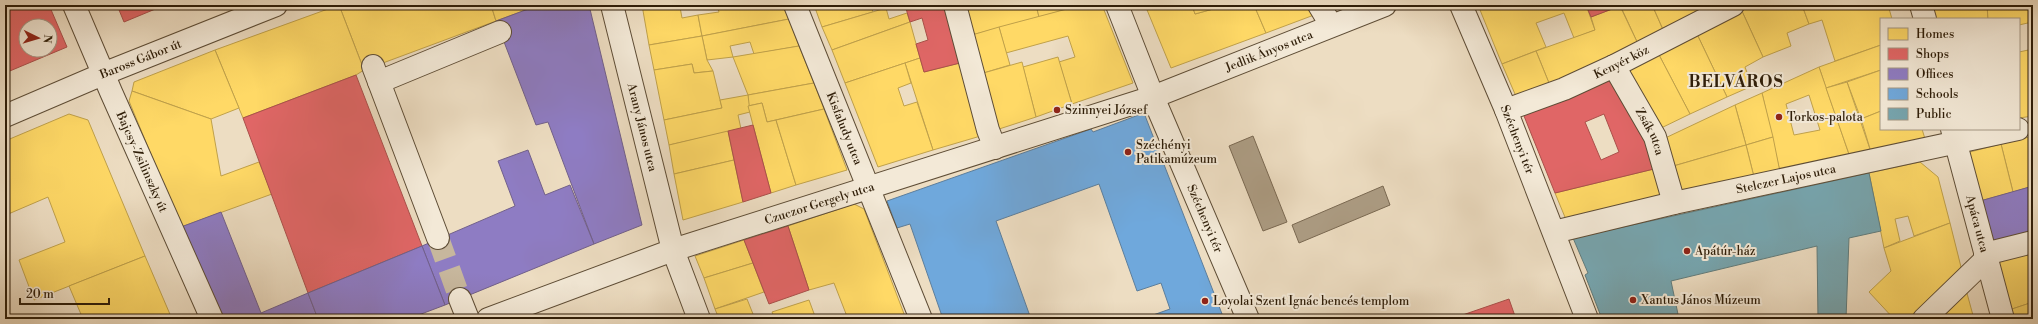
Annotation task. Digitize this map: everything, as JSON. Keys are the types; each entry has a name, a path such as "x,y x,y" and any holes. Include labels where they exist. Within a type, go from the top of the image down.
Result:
{"street":[{"name":"Bajcsy-Zsilinszky út","path":"74,5 103,74 212,319"},
{"name":"Baross Gábor út","path":"5,116 103,74 276,5"},
{"name":"Arany János utca","path":"612,5 673,250 698,319"},
{"name":"Kisfaludy utca","path":"794,5 921,319"},
{"path":"956,5 988,130 995,148"},
{"name":"Széchenyi tér","path":"1118,5 1153,97 1248,319"},
{"path":"1319,5 1331,25"},
{"name":"Jedlik Ányos utca","path":"1153,97 1331,25 1385,5"},
{"name":"Széchenyi tér","path":"1461,5 1506,110 1587,319"},
{"name":"Kenyér köz","path":"1506,110 1564,89 1614,66 1733,5"},
{"path":"1921,5 1925,18"},
{"path":"438,238 376,74 500,32"},
{"name":"Zsák utca","path":"1614,66 1655,137 1674,203"},
{"name":"Czuczor Gergely utca","path":"488,319 673,250 1153,97"},
{"name":"Stelczer Lajos utca","path":"2020,129 2033,126"},
{"name":"Stelczer Lajos utca","path":"1554,232 1954,136 2009,130"},
{"name":"Apáca utca","path":"1954,136 2003,319"},
{"path":"1924,319 1986,257 2033,242"},
{"path":"460,299 468,319"}],"shaded area":[{"path":"1253,136 1287,222 1263,231 1229,146"},
{"path":"1383,186 1390,205 1299,243 1292,225"}],"building: Homes":[{"path":"339,5 491,5 496,21 364,70"},
{"path":"339,5 364,70 356,75 243,118 215,50"},
{"path":"491,5 539,5 496,21"},
{"path":"642,5 690,5 680,7 682,18 698,15 702,36 649,45"},
{"path":"717,5 783,5 789,19 702,36 698,15 719,12"},
{"path":"814,5 871,5 873,12 822,27"},
{"path":"965,5 1036,5 1039,17 972,35"},
{"path":"1036,5 1082,5 1039,17"},
{"path":"1082,5 1102,5 1133,83 1072,104 1059,62 1075,57 1068,36 1006,53 999,27"},
{"path":"1145,5 1192,5 1195,14 1227,5 1254,5 1266,33 1171,68"},
{"path":"1192,5 1215,5 1217,8 1195,14"},
{"path":"1254,5 1308,5 1314,15 1266,33"},
{"path":"1330,5 1346,5 1333,10"},
{"path":"1478,5 1586,5 1595,30 1574,38 1564,13 1536,23 1546,47 1502,64"},
{"path":"1620,5 1652,5 1665,34 1639,46"},
{"path":"1664,5 1713,5 1665,34 1654,9"},
{"path":"1749,5 1802,5 1809,24 1787,33 1791,46 1763,57 1741,9"},
{"path":"1802,5 1888,5 1892,18 1880,18 1880,45 1835,61 1822,20 1809,24"},
{"path":"1928,5 1987,5 1988,18 1932,18"},
{"path":"1987,5 2033,5 2033,27 2032,22 2020,25 2020,18 1988,18"},
{"path":"1620,6 1639,46 1551,88 1536,51 1595,30 1591,17"},
{"path":"886,8 889,19 907,13 910,22 832,50 822,27"},
{"path":"1741,9 1763,57 1745,67 1752,86 1727,97 1696,32"},
{"path":"789,19 799,46 754,54 750,42 730,46 733,57 707,60 702,36"},
{"path":"910,22 920,58 845,83 832,50"},
{"path":"999,27 1010,65 980,74 972,35"},
{"path":"1696,32 1727,97 1690,114 1658,53"},
{"path":"702,36 707,60 713,71 694,73 692,64 654,70 649,45"},
{"path":"1880,45 1880,70 1826,88 1819,67"},
{"path":"799,46 814,83 748,95 733,57"},
{"path":"2033,49 2033,116 2020,118 2020,52"},
{"path":"215,50 239,108 211,119 132,91 134,82"},
{"path":"1536,51 1551,88 1518,101 1502,64"},
{"path":"1658,53 1690,114 1657,130 1625,71"},
{"path":"1058,57 1072,104 1036,117 1023,67"},
{"path":"920,58 924,72 964,62 984,135 933,150 905,63"},
{"path":"1022,62 1036,117 993,131 980,74"},
{"path":"905,63 911,83 898,88 904,106 917,102 933,150 878,167 845,83"},
{"path":"692,64 694,73 713,71 722,108 664,120 654,70"},
{"name":"Torkos-palota","path":"1819,67 1850,157 1780,172 1762,93","holes":["1809,95 1820,130 1794,135 1786,104"]},
{"path":"1880,70 1880,111 1861,119 1847,82"},
{"path":"1847,82 1871,152 1850,157 1826,88"},
{"path":"814,83 824,109 767,122 762,103 748,106 748,95"},
{"path":"132,91 211,119 221,176 259,162 272,194 181,227 129,101"},
{"path":"1762,93 1773,137 1746,145 1735,105"},
{"path":"748,95 750,112 738,115 741,129 669,145 664,120 722,108 720,100"},
{"path":"762,103 767,122 776,120 796,185 771,193 748,106"},
{"path":"1735,105 1746,145 1670,167 1661,140"},
{"path":"824,109 847,170 796,185 776,120"},
{"path":"1880,111 1880,130 1922,130 1925,139 1871,152 1861,119"},
{"path":"69,114 88,120 145,256 34,300 19,260 65,242 48,197 6,215 5,141"},
{"path":"728,131 734,160 674,174 669,145"},
{"path":"2033,136 2033,186 2013,192 2001,144"},
{"path":"1773,137 1780,172 1754,177 1746,145"},
{"path":"2001,144 2013,192 1980,201 1966,153"},
{"path":"1746,145 1754,177 1679,192 1670,167"},
{"path":"734,160 743,202 683,220 674,174"},
{"path":"1920,162 1938,177 1950,223 1914,236 1908,216 1895,219 1900,241 1884,248 1869,173"},
{"path":"1658,168 1667,196 1567,222 1555,193"},
{"path":"854,204 864,209 906,319 848,319 834,283 809,290 788,226"},
{"path":"1950,223 1963,275 1917,319 1894,319 1869,292 1891,271 1884,248"},
{"path":"744,240 753,263 704,278 695,256"},
{"path":"2033,246 2033,302 2009,310 1995,257"},
{"path":"145,256 172,319 83,319 69,286"},
{"path":"753,263 764,292 715,309 704,278"},
{"path":"5,264 9,274 5,284"},
{"path":"1965,286 1974,319 1933,319"},
{"path":"747,299 755,319 719,319 715,309"},
{"path":"809,300 816,319 775,319 772,312"},
{"path":"2033,302 2033,319 2011,319 2009,310"}],"building: Shops":[{"path":"16,5 49,5 55,18 18,18 18,58 41,58 5,73 5,10"},
{"path":"117,5 165,5 124,22"},
{"path":"905,5 948,5 964,62 924,72 916,44 928,40 922,18 910,22"},
{"path":"1586,5 1620,5 1620,6 1591,17"},
{"path":"58,26 67,47 58,51"},
{"path":"356,75 422,246 308,293 243,118"},
{"path":"1614,75 1658,168 1555,193 1522,111","holes":["1604,114 1619,152 1601,160 1585,122"]},
{"path":"753,125 771,193 743,202 728,131"},
{"path":"788,226 809,290 769,304 744,240"},
{"path":"1509,299 1516,319 1451,319"}],"building: Offices":[{"path":"539,5 589,5 642,225 594,244 548,122 536,125 496,21"},
{"path":"528,150 545,195 570,185 594,244 445,305 422,246 515,206 498,161"},
{"path":"2033,186 2033,236 1992,247 1980,201"},
{"path":"221,212 261,313 308,293 318,319 221,319 181,227"},
{"path":"422,246 445,305 408,319 318,319 308,293"}],"building: Schools":[{"path":"1144,113 1224,319 1142,319 1170,309 1161,283 1137,291 1099,184 996,221 1031,319 943,319 910,224 897,228 887,201 1091,129 1093,132"}],"building: Public":[{"name":"Apátúr-ház","path":"1869,173 1881,231 1849,238 1846,319 1818,319 1817,246 1671,281 1679,319 1602,319 1585,275 1588,273 1573,238"}],"tunnel":[{"path":"438,238 460,299"}],"place":[{"name":"Szinnyei József","path":"1057,110"},
{"name":"Torkos-palota","path":"1779,117"},
{"name":"Széchényi Patikamúzeum","path":"1128,152"},
{"name":"Apátúr-ház","path":"1687,251"},
{"name":"Xantus János Múzeum","path":"1633,300"},
{"name":"Loyolai Szent Ignác bencés templom","path":"1205,301"}],"district":[{"name":"BELVÁROS","path":"1736,81"}]}
